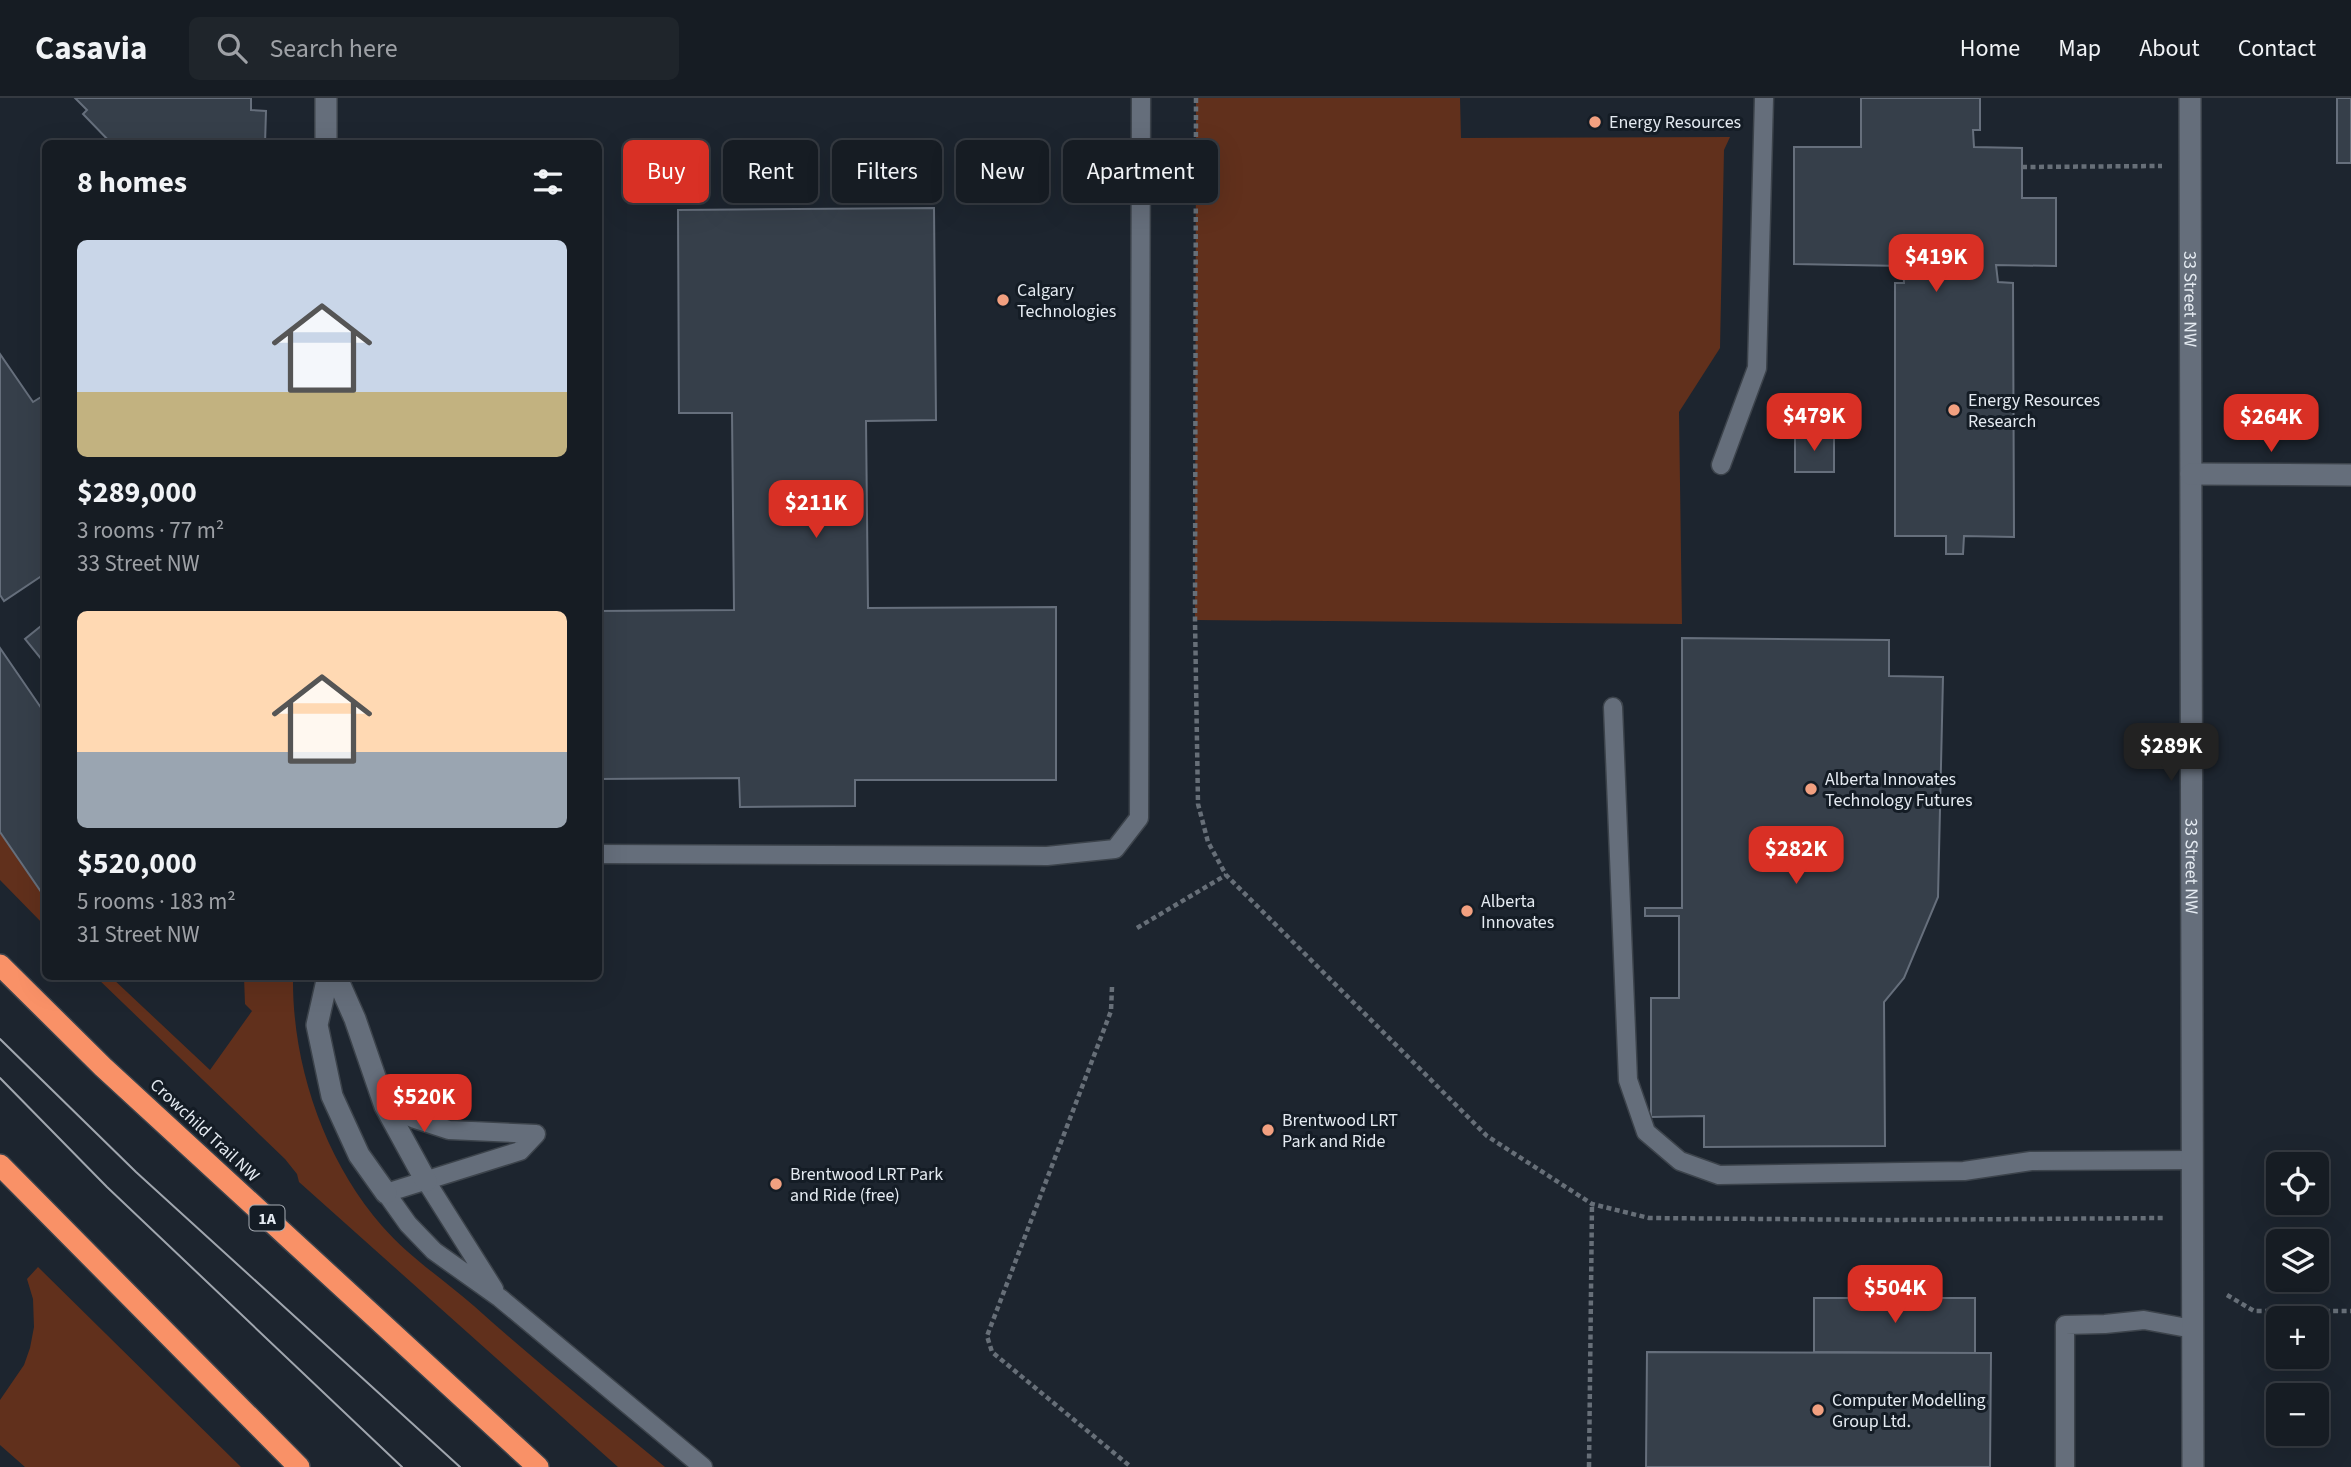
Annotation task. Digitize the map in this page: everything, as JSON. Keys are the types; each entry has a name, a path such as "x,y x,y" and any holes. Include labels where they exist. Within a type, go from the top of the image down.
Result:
{"highway":[{"name":"Crowchild Trail NW","path":"0,965 103,1067 538,1467"},
{"path":"0,1165 299,1467"}],"street":[{"path":"326,98 326,140"},
{"name":"33 Street NW","path":"2190,98 2193,1467"},
{"path":"2191,474 2351,475"},
{"path":"327,980 317,1025 332,1096 359,1155 386,1193"},
{"path":"338,980 355,1019 385,1106 426,1181"}],"lane":[{"path":"602,854 1047,856 1115,849 1139,818 1141,98"},
{"path":"1721,465 1757,368 1763,98"},
{"path":"1613,707 1628,1080 1646,1132 1680,1161 1719,1175 1964,1171 2031,1161 2192,1160"},
{"path":"385,1106 449,1130 536,1134 520,1151 386,1193 408,1224 434,1251 500,1298 703,1467"},
{"path":"426,1181 500,1298"},
{"path":"2065,1467 2065,1325 2144,1320 2193,1329"}],"path":[{"path":"1196,98 1195,620 1198,804 1208,842 1226,875 1487,1136 1592,1204 1649,1218 2193,1219"},
{"path":"2022,167 2190,166"},
{"path":"1137,928 1226,875"},
{"path":"1112,987 1111,1011 987,1336 992,1352 1131,1467"},
{"path":"1589,1467 1592,1204"},
{"path":"2227,1295 2253,1311 2351,1311"}],"shaded area":[{"path":"1196,98 1460,98 1461,138 1730,137 1724,150 1720,348 1679,412 1682,624 1195,620 1196,203 1218,203 1218,140 1196,140"},
{"path":"0,831 42,894 42,923 0,880"},
{"path":"99,980 114,980 210,1070 252,1011 245,1004 244,980 293,980 298,1044 305,1077 328,1141 361,1200 403,1248 665,1467 618,1467 299,1182 297,1174 285,1159"},
{"path":"38,1267 241,1467 25,1467 0,1445 0,1400 24,1365 30,1348 34,1327 33,1299 27,1279"}],"building":[{"path":"75,98 251,98 251,110 266,111 265,140 108,140 83,114 87,110"},
{"name":"Energy Resources Research","path":"1861,98 1980,98 1980,130 1973,130 1974,147 2022,148 2022,198 2056,198 2056,266 1996,265 1998,282 2013,283 2014,537 1964,536 1963,554 1946,554 1946,536 1895,536 1895,283 1904,283 1903,266 1794,264 1794,147 1861,147"},
{"path":"2337,98 2351,98 2351,163 2337,163"},
{"path":"934,208 936,420 866,421 868,608 1056,607 1056,780 855,780 855,806 740,807 739,778 602,779 602,611 734,610 732,413 679,413 678,210"},
{"path":"0,354 33,402 42,396 42,576 4,601 0,595"},
{"path":"1795,434 1834,434 1834,472 1795,472"},
{"path":"42,627 42,660 25,639"},
{"name":"Alberta Innovates Technology Futures","path":"1682,638 1889,640 1889,676 1943,677 1938,897 1904,978 1884,1002 1885,1146 1704,1147 1704,1116 1651,1117 1651,998 1679,998 1679,916 1645,916 1645,908 1682,908"},
{"path":"0,648 42,709 42,893 0,832"},
{"path":"1814,1298 1975,1298 1975,1353 1814,1352"},
{"name":"Computer Modelling Group Ltd.","path":"1647,1352 1991,1353 1990,1467 1646,1467"}],"tram line":[{"path":"0,1039 136,1172 460,1467"},
{"path":"0,1078 107,1187 402,1467"}],"place":[{"name":"Energy Resources","path":"1595,122"},
{"name":"Calgary Technologies","path":"1003,300"},
{"name":"Energy Resources Research","path":"1954,410"},
{"name":"Alberta Innovates Technology Futures","path":"1811,789"},
{"name":"Alberta Innovates","path":"1467,911"},
{"name":"Brentwood LRT Park and Ride","path":"1268,1130"},
{"name":"Brentwood LRT Park and Ride (free)","path":"776,1184"},
{"name":"Computer Modelling Group Ltd.","path":"1818,1410"}]}
